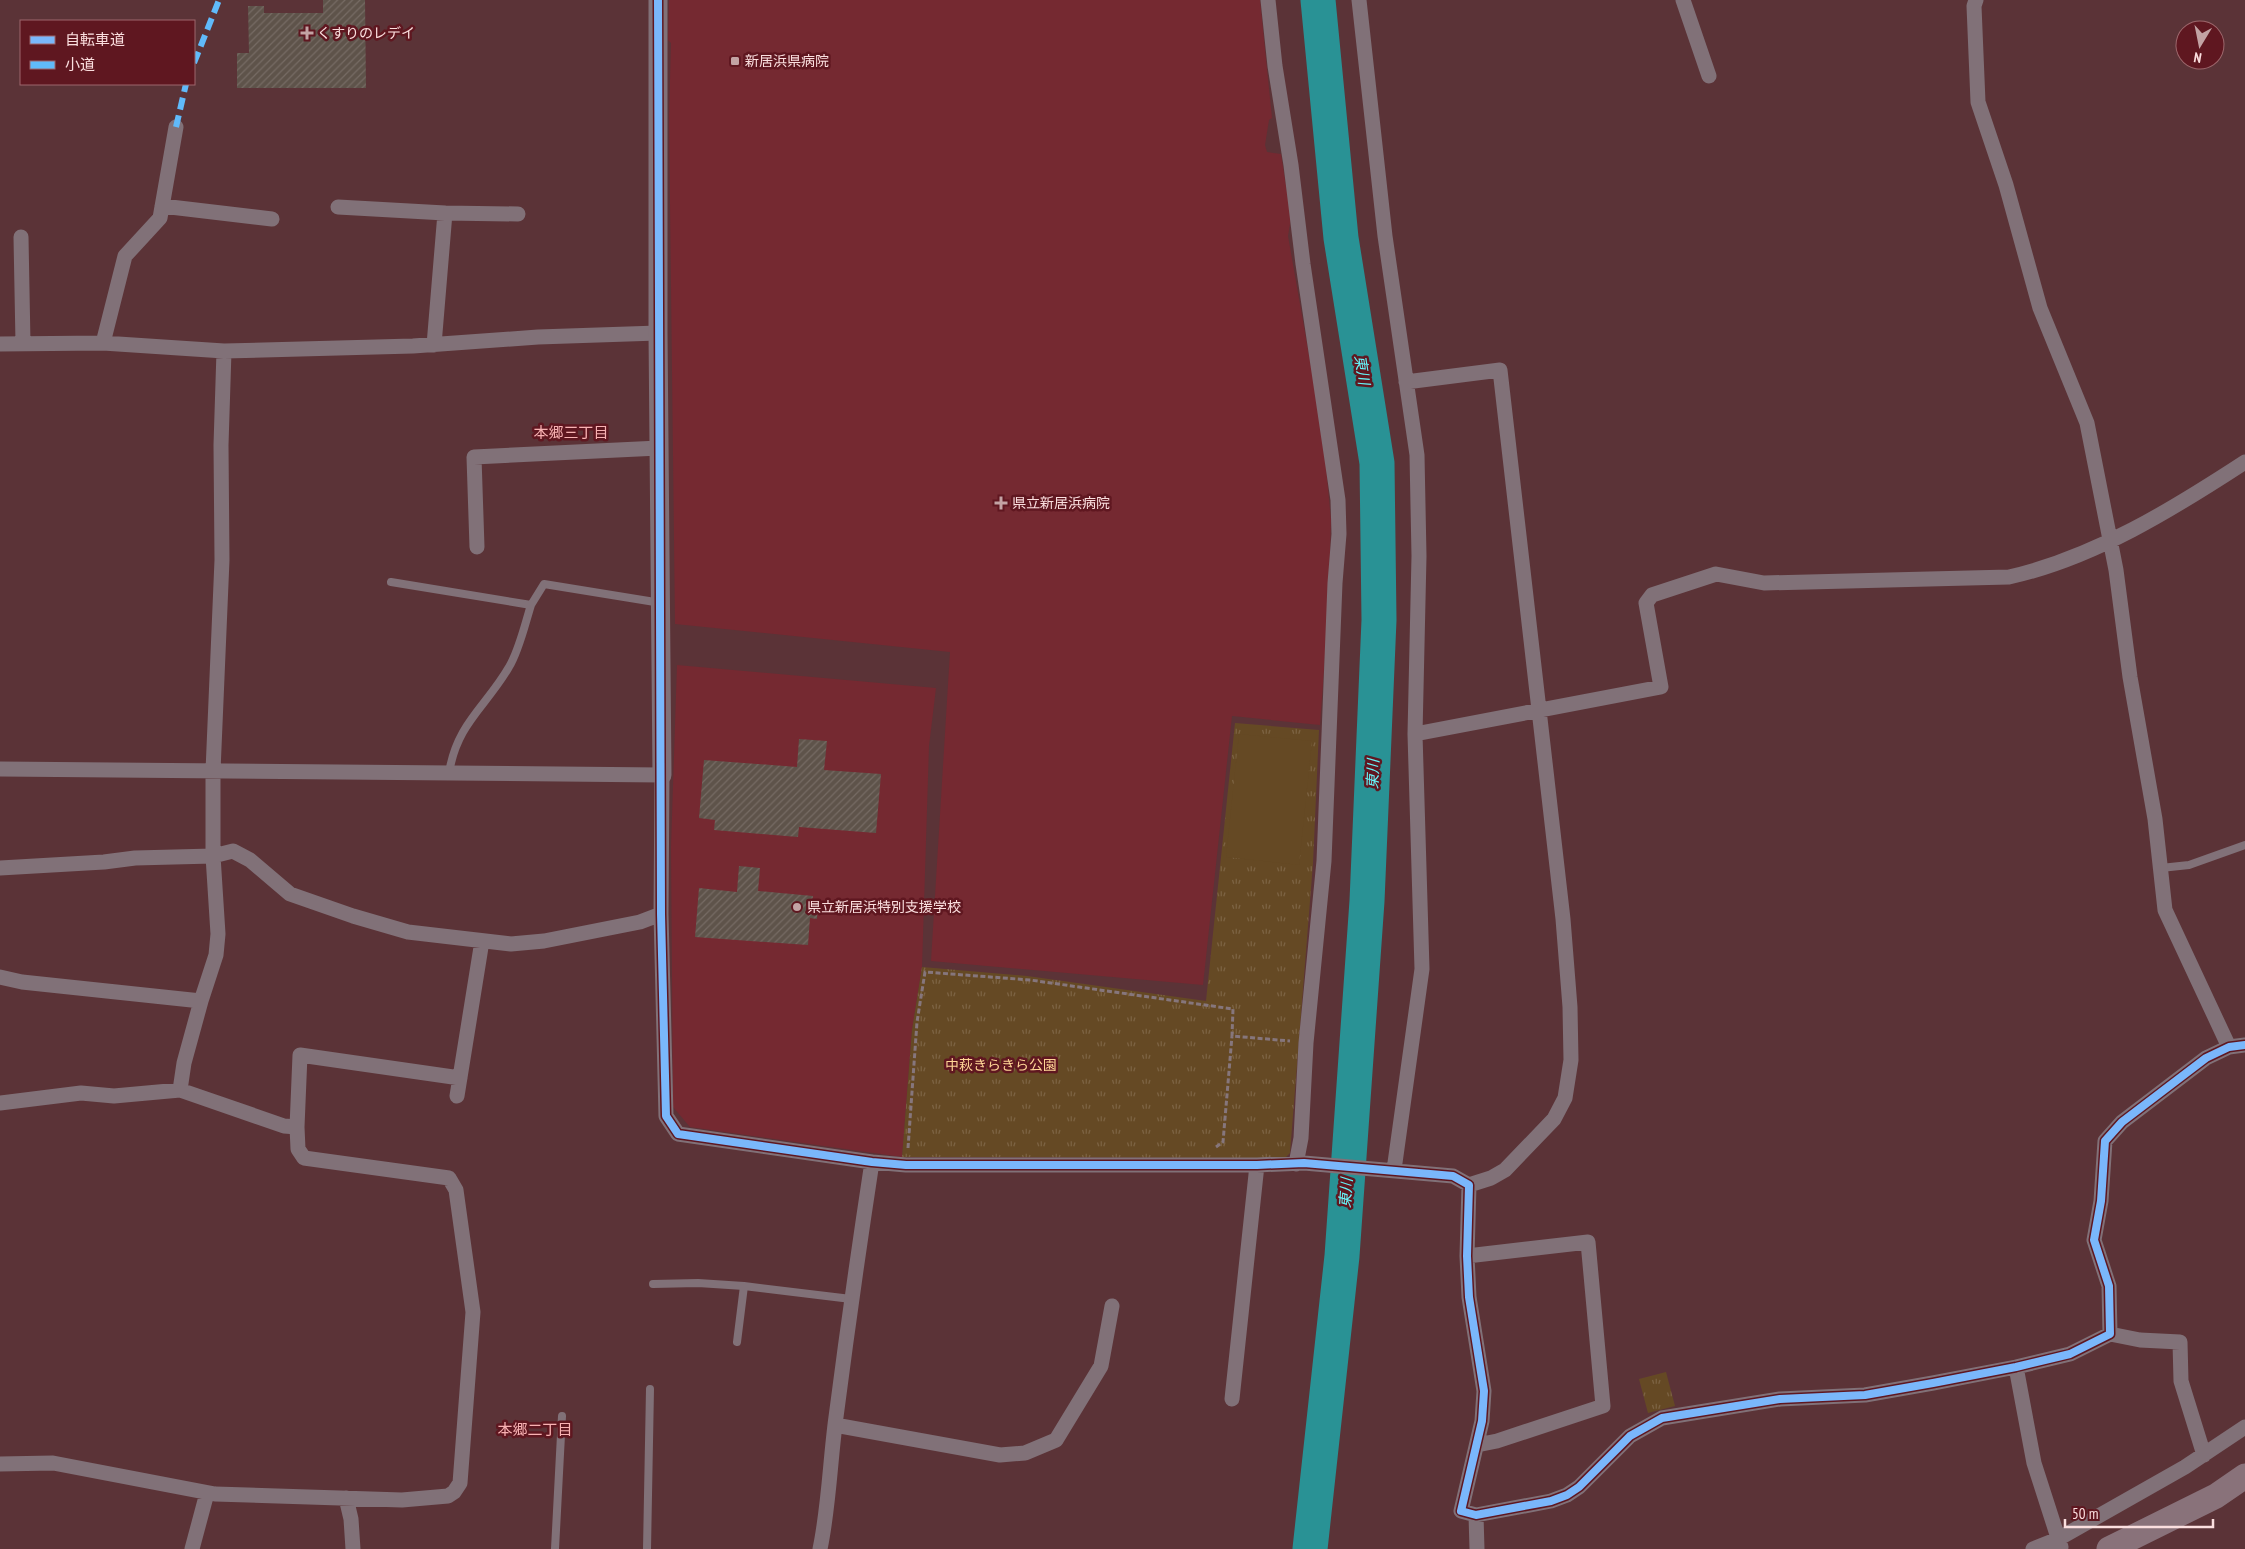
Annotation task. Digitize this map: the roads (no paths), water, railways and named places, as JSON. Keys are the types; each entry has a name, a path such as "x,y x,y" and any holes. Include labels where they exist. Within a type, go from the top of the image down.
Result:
{"highway":[{"path":"2109,1549 2216,1496 2245,1476"}],"street":[{"path":"658,0 661,914 666,1116 678,1134 872,1162 906,1165 1257,1165 1300,1163 1453,1176 1469,1186"},
{"path":"1268,0 1275,66 1291,165 1303,264 1338,500 1339,534 1335,583 1324,861 1306,1042 1300,1163"},
{"path":"1359,0 1385,236 1417,455 1419,556 1415,734 1422,969 1387,1170"},
{"path":"1683,0 1710,76"},
{"path":"1976,0 1974,6 1978,102 2006,185 2040,308 2087,424 2116,570 2130,677 2155,819 2165,910 2229,1047"},
{"path":"103,343 125,256 160,218 176,127"},
{"path":"162,206 272,219"},
{"path":"338,206 445,214 518,214"},
{"path":"434,345 445,214"},
{"path":"22,237 23,343"},
{"path":"0,344 103,343 224,351 434,345 538,337 658,333"},
{"path":"180,1090 184,1063 216,955 218,934 213,856 213,771 222,560 221,445 224,351"},
{"path":"1406,382 1500,370 1563,919 1570,1007 1571,1060 1565,1098 1554,1119 1505,1170 1491,1178 1469,1186"},
{"path":"477,547 474,457 659,448"},
{"path":"1415,734 1661,687 1646,604 1652,594 1716,574 1764,583 2009,577 2039,570 2109,540 2180,502 2245,462"},
{"path":"0,769 662,775"},
{"path":"0,868 104,862 135,858 213,856 233,851 250,860 290,894 354,916 408,932 511,944 544,941 640,922 661,914"},
{"path":"457,1096 482,941"},
{"path":"0,977 22,982 201,1001"},
{"path":"2110,1334 2109,1286 2094,1240 2101,1201 2105,1141 2122,1122 2206,1058 2229,1047 2245,1045"},
{"path":"0,1464 52,1463 207,1493 402,1500 448,1496 454,1492 460,1483 473,1312 456,1190 449,1178 304,1158 298,1149 297,1127 300,1054 460,1078"},
{"path":"0,1103 81,1093 114,1096 180,1090 284,1126 297,1127"},
{"path":"820,1549 826,1521 835,1425 851,1299 872,1162"},
{"path":"1232,1399 1257,1165"},
{"path":"1469,1186 1467,1256 1469,1296 1484,1391 1482,1420 1461,1511 1476,1515 1551,1501 1567,1494 1579,1487 1630,1436 1662,1418 1780,1400 1865,1395 2016,1367 2070,1354 2110,1334 2140,1340 2180,1342 2181,1381 2204,1455"},
{"path":"1467,1256 1588,1242 1603,1406 1498,1441 1477,1445"},
{"path":"835,1425 1000,1455 1024,1453 1056,1440 1100,1366 1112,1306"},
{"path":"2016,1367 2034,1463 2060,1544"},
{"path":"2033,1549 2060,1544 2204,1455 2245,1427"},
{"path":"192,1549 207,1493"},
{"path":"346,1498 351,1519 353,1549"},
{"path":"1476,1515 1477,1549"}],"lane":[{"path":"391,582 531,605"},
{"path":"449,774 451,760 462,731 510,666 531,605 544,584 661,603"},
{"path":"2161,868 2189,865 2245,845"},
{"path":"653,1284 698,1283 744,1286 851,1299"},
{"path":"737,1342 744,1286"},
{"path":"647,1549 650,1388"},
{"path":"555,1549 562,1416"}],"waterway":[{"name":"東川","path":"1310,1549 1342,1256 1367,901 1379,620 1377,463 1341,238 1318,0"}],"place":[{"name":"くすりのレデイ","path":"307,33"},
{"name":"新居浜県病院","path":"735,61"},
{"name":"県立新居浜病院","path":"1001,503"},
{"name":"県立新居浜特別支援学校","path":"797,907"}],"district":[{"name":"本郷三丁目","path":"571,433"},
{"name":"本郷二丁目","path":"535,1430"}],"park label":[{"name":"中萩きらきら公園","path":"1001,1065"}]}
